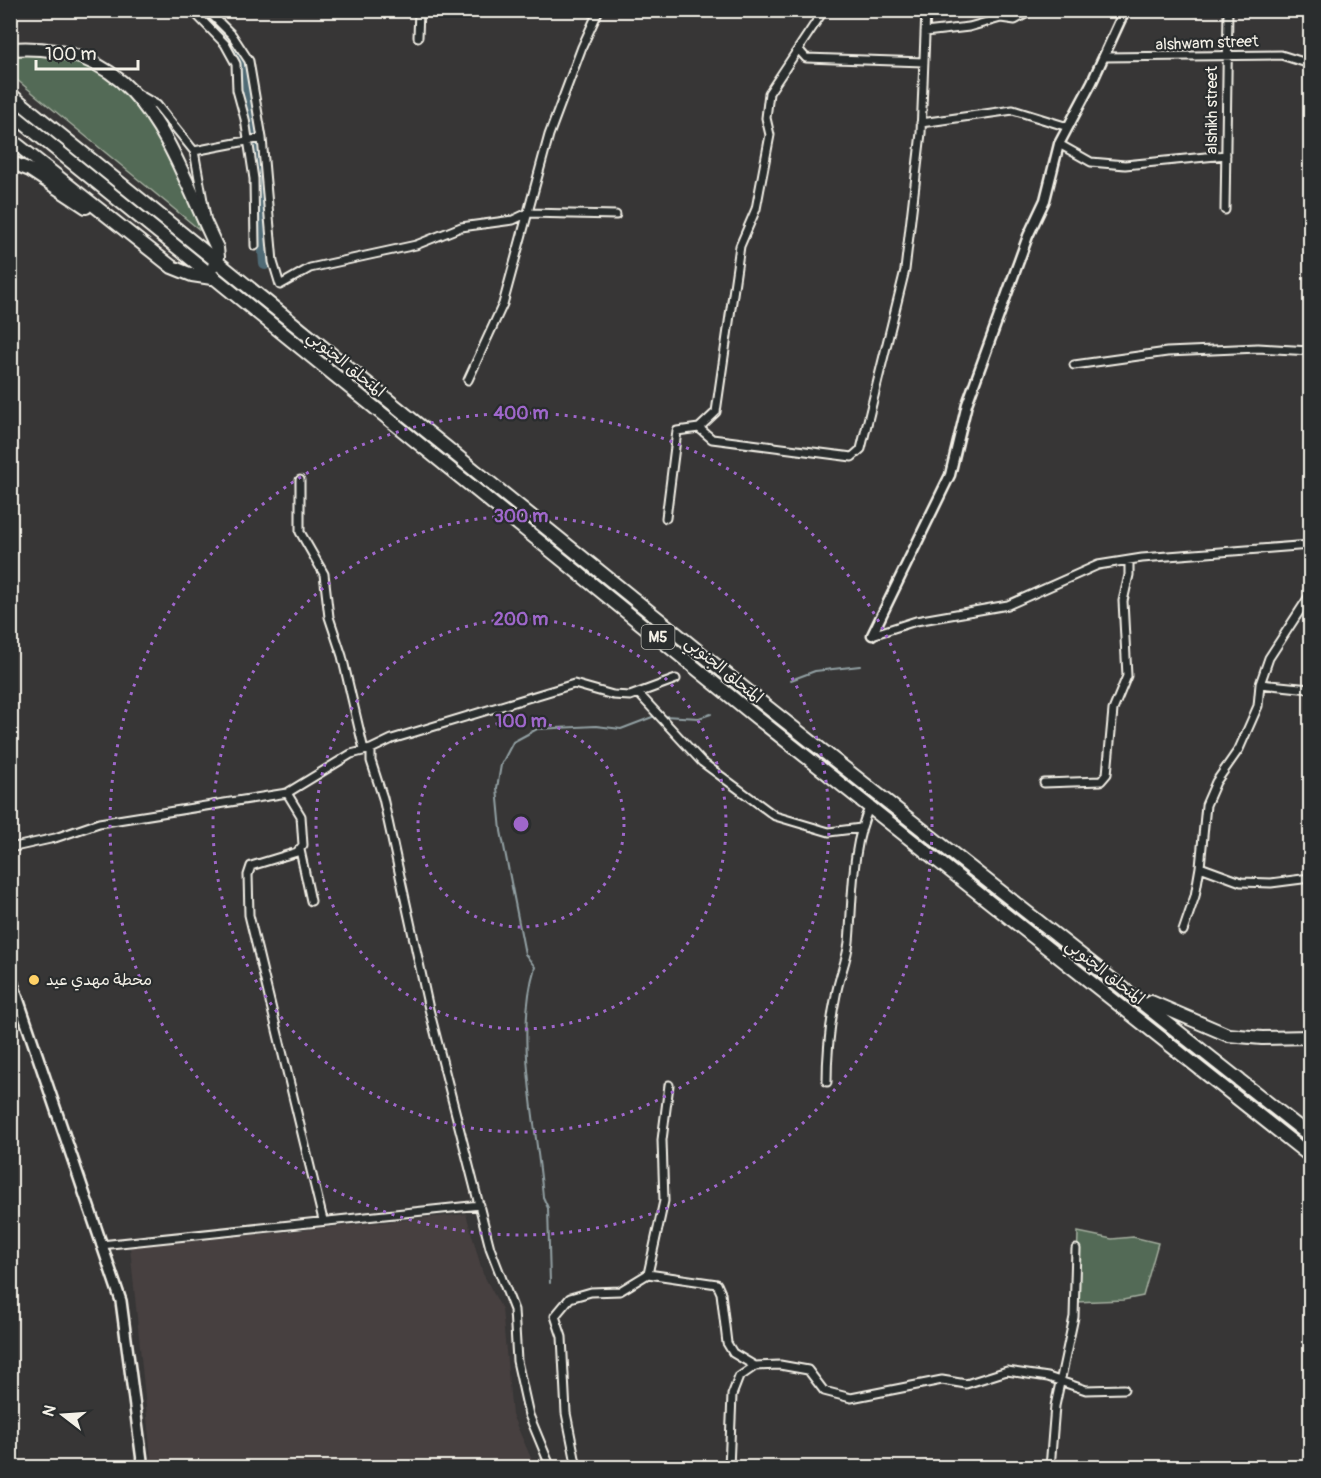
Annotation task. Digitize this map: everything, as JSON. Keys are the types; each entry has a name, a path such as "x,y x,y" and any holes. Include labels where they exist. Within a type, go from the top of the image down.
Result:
{"highway":[{"path":"10,49 47,50 76,56 103,69 132,91 166,137 217,248 217,261 211,276 192,275 172,267 10,139"},
{"name":"المتحلق الجنوبي","path":"10,94 783,720 1135,995 1311,1136"},
{"name":"المتحلق الجنوبي","path":"10,112 870,806 1311,1156"},
{"path":"10,162 30,170 85,207 114,221"},
{"path":"1135,995 1228,1035 1262,1038 1311,1037"}],"main road":[{"path":"10,975 121,1300 143,1467"}],"street":[{"path":"192,10 233,55 254,178 255,246"},
{"path":"207,10 232,35 249,61 262,138 273,262 280,285 310,268 416,245 461,227 513,220 528,213 616,215"},
{"path":"418,36 419,10"},
{"path":"468,380 503,304 549,135 582,47 599,10"},
{"path":"666,518 677,431 699,428 716,411 740,246 756,209 770,135 766,118 769,93 820,16 820,10"},
{"path":"699,428 712,439 852,457 861,449 905,270 921,123 926,10"},
{"path":"925,32 969,27 1001,18 1015,20 1033,10"},
{"path":"872,635 950,475 967,404 1028,236 1045,200 1059,144 1104,57 1125,10"},
{"name":"alshikh street","path":"1225,210 1228,10"},
{"path":"798,48 806,58 924,62"},
{"name":"alshwam street","path":"1104,57 1281,55 1311,64"},
{"path":"132,91 157,105 194,151 205,204 206,225"},
{"path":"921,123 1013,110 1068,127"},
{"path":"194,151 262,138"},
{"path":"1059,144 1092,162 1125,165 1226,155"},
{"path":"1074,365 1167,352 1258,348 1311,351"},
{"path":"300,480 300,532 324,574 329,617 383,798 429,1009 490,1248 514,1310 517,1361 529,1415 551,1467"},
{"path":"872,635 916,621 1008,605 1098,565 1129,560 1311,545"},
{"path":"1044,783 1101,781 1107,774 1113,710 1126,676 1123,601 1130,575 1129,560"},
{"path":"1183,931 1195,896 1206,805 1216,782 1239,749 1258,706 1260,684 1269,658 1311,595"},
{"path":"10,848 55,838 99,824 287,793 351,754 461,716 574,684 613,695 639,694 676,679"},
{"path":"1260,684 1311,689"},
{"path":"639,694 702,762 776,816 829,832 861,828"},
{"path":"287,793 301,816 305,840 300,849 251,866 248,907 256,951 273,1005 323,1220"},
{"path":"827,1082 827,1046 836,993 849,944 852,893 861,828 870,806"},
{"path":"300,849 312,901"},
{"path":"1200,867 1241,882 1271,883 1311,878"},
{"path":"648,1274 664,1201 662,1140 669,1086"},
{"path":"101,1245 480,1205"},
{"path":"1050,1467 1059,1381 1074,1317 1076,1249"},
{"path":"577,1467 566,1413 562,1337 555,1316 570,1298 591,1292 620,1291 648,1274 717,1284 722,1293 727,1344 733,1353 755,1366 780,1365 808,1370 824,1391 851,1398 942,1380 966,1384 1007,1371 1059,1381 1086,1390 1124,1389"},
{"path":"729,1467 734,1384 755,1366"}],"shaded area":[{"path":"466,1214 483,1274 502,1309 512,1415 535,1467 152,1467 130,1247"}],"green space":[{"path":"10,54 70,60 103,75 124,91 157,133 170,157 201,231 11,75"},
{"path":"1078,1232 1112,1239 1133,1237 1158,1243 1143,1296 1123,1300 1076,1302"}],"waterway":[{"path":"202,16 226,37 240,54 243,92 250,116 262,181 260,202 265,264"},
{"path":"791,680 815,671 860,666"},
{"path":"664,716 699,718 711,714"},
{"path":"550,1283 548,1208 543,1197 527,1051 529,994 535,967 525,954 501,831 497,788 501,765 513,742 537,729 596,726 621,729 655,716"}],"place":[{"name":"محطة مهدي عيد","path":"34,980"}]}
